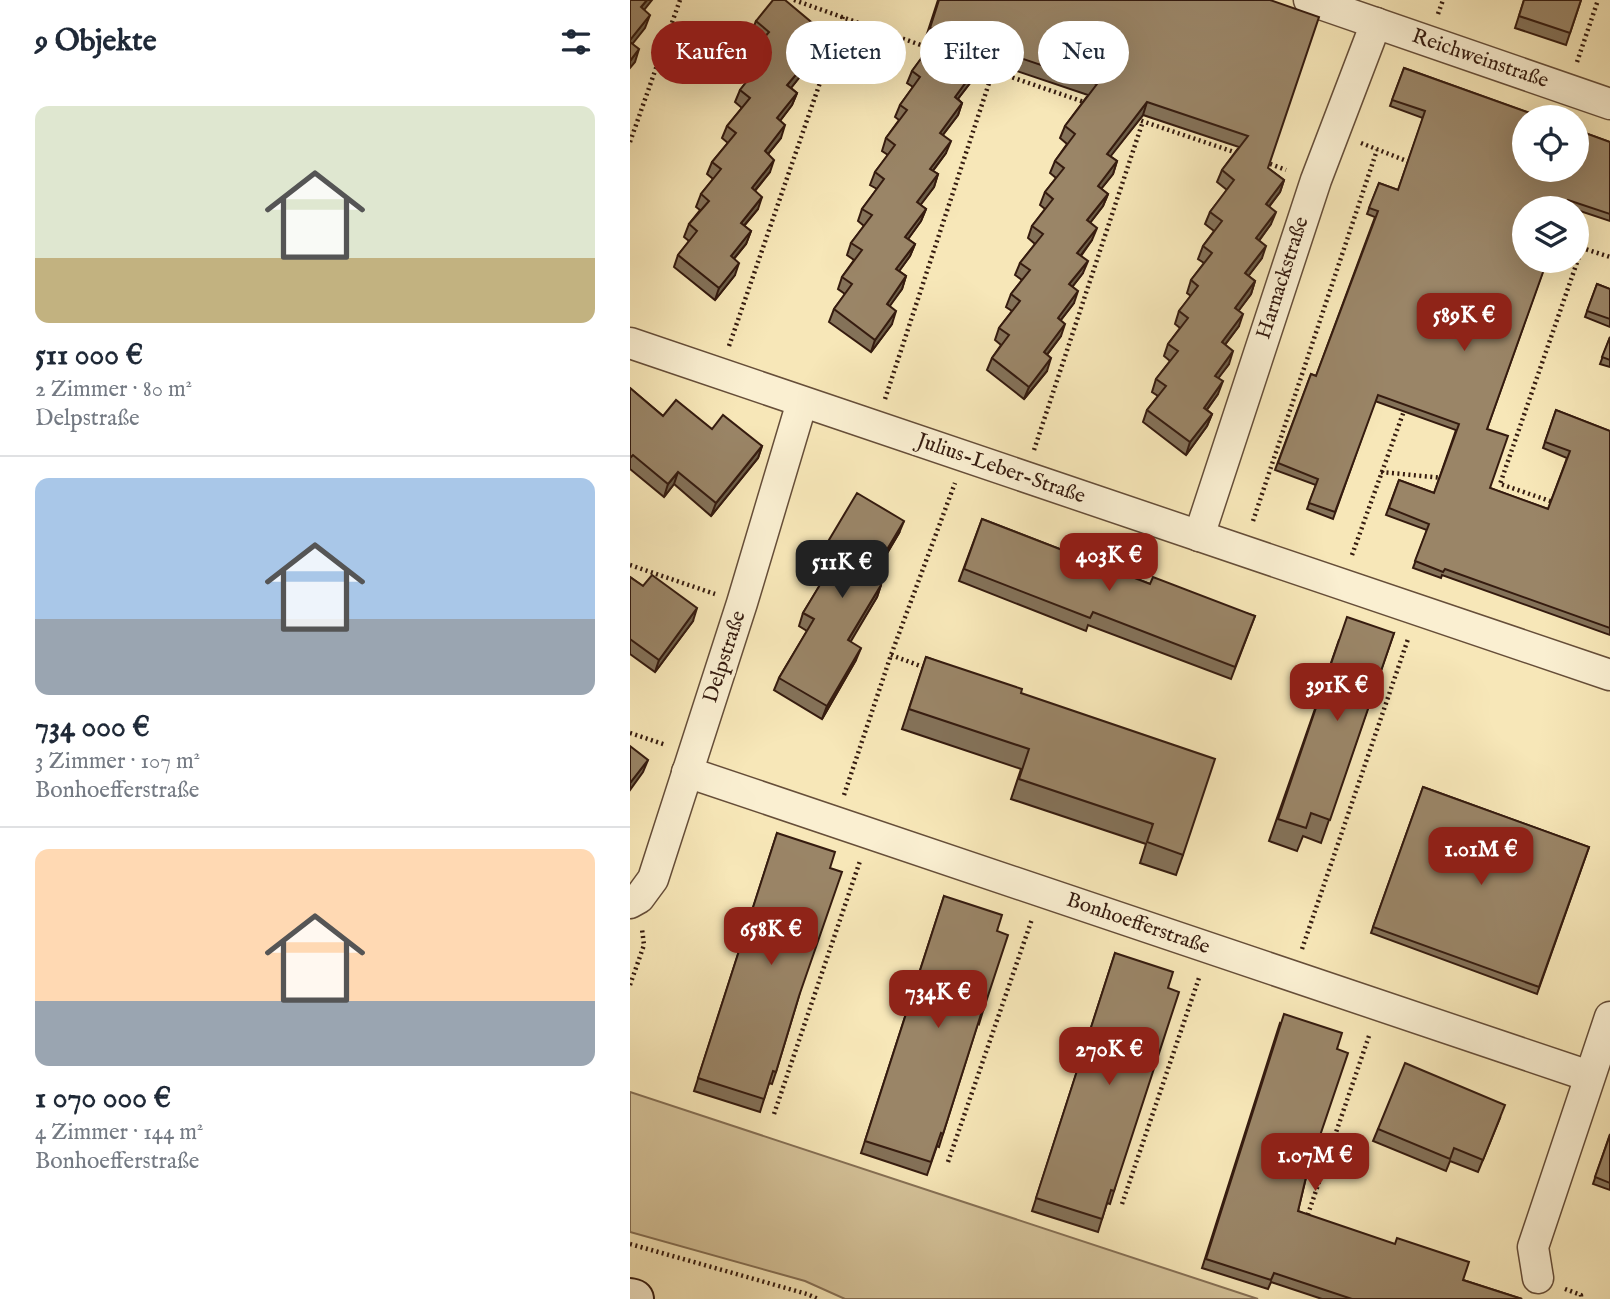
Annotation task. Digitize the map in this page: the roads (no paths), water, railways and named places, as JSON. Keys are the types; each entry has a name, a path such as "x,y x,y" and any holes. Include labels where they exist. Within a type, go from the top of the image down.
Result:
{"street":[{"name":"Reichweinstraße","path":"1310,0 1610,104"},
{"name":"Harnackstraße","path":"1199,536 1316,180 1376,23"},
{"name":"Julius-Leber-Straße","path":"630,344 1610,675"},
{"name":"Delpstraße","path":"634,900 653,879 742,603 802,402"},
{"name":"Bonhoefferstraße","path":"687,772 1590,1076"},
{"path":"1538,1278 1534,1247 1610,1017"}]}
